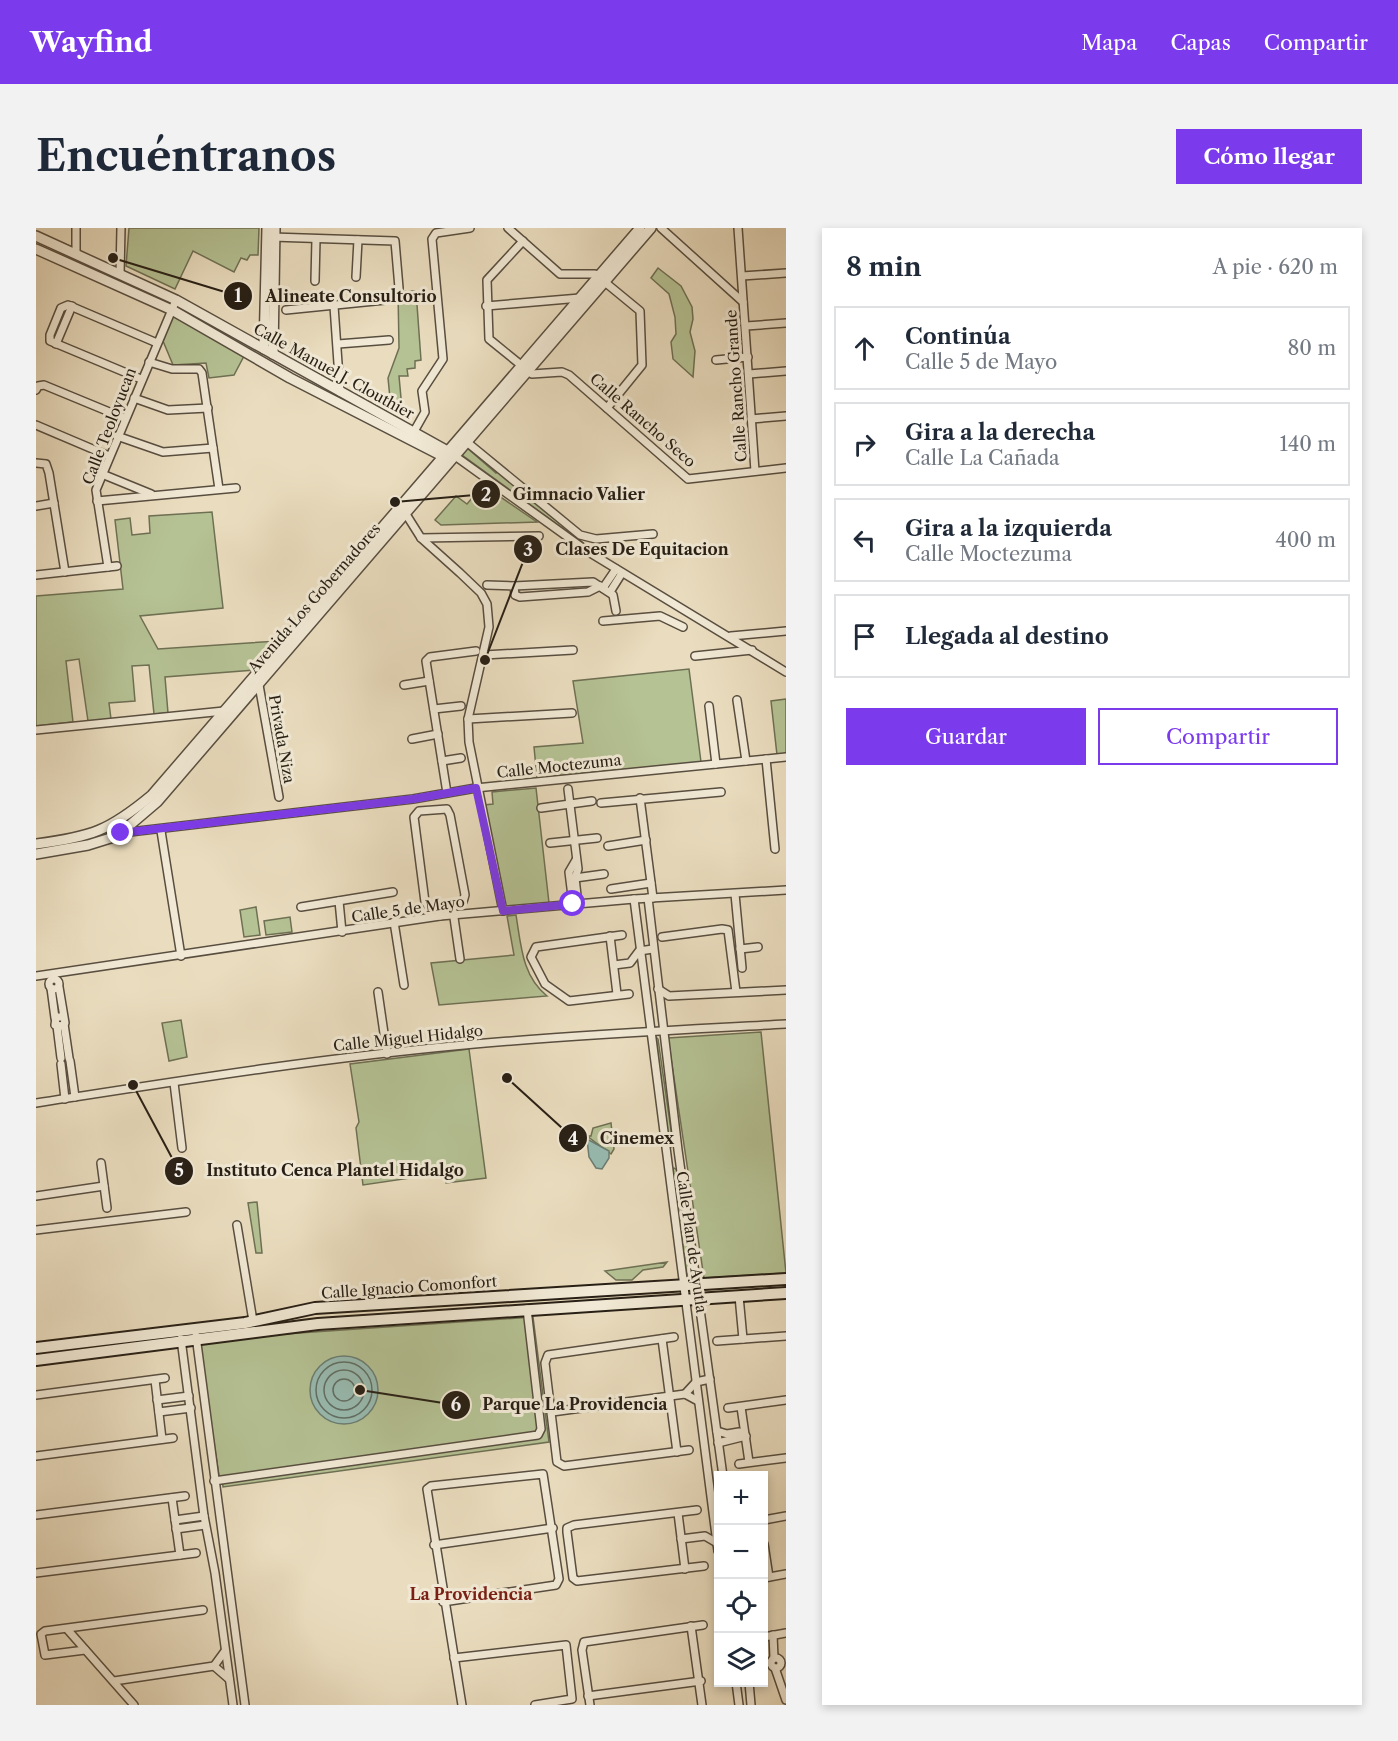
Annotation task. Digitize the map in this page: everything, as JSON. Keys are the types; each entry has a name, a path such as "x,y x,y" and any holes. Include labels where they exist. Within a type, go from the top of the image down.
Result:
{"main road":[{"name":"Calle Ignacio Comonfort","path":"196,1334 315,1308 786,1279"},
{"name":"Calle Ignacio Comonfort","path":"36,1360 196,1334 527,1309 786,1293"},
{"name":"Calle Ignacio Comonfort","path":"36,1348 181,1336"}],"street":[{"path":"76,228 76,253"},
{"path":"120,274 121,228"},
{"path":"412,436 425,412 422,391 443,359 432,239 440,232 470,228"},
{"path":"508,228 563,275 592,273 640,311 643,357 640,368 607,408"},
{"name":"Avenida Los Gobernadores","path":"451,457 468,443 580,298 602,279 640,228"},
{"name":"Avenida Los Gobernadores","path":"36,844 91,835 124,818 152,795 224,711 270,666 602,279 651,228"},
{"name":"Calle Rancho Grande","path":"661,228 743,302 755,471"},
{"path":"738,228 743,302"},
{"path":"268,352 271,232 316,239 396,241 399,288"},
{"path":"36,248 38,237"},
{"name":"Calle Manuel J. Clouthier","path":"38,237 176,300 340,392 412,436"},
{"path":"315,281 316,239"},
{"path":"356,277 358,240"},
{"path":"523,241 487,280 486,306 489,339 525,369"},
{"name":"Calle Manuel J. Clouthier","path":"36,248 172,310 290,378 451,457"},
{"path":"742,276 786,273"},
{"path":"486,306 580,298"},
{"name":"Calle Teoloyucan","path":"108,567 96,490 124,418 176,300"},
{"path":"286,310 385,300"},
{"path":"141,379 50,341 50,335 61,308 64,304 72,306 157,343"},
{"path":"334,306 340,392"},
{"path":"746,326 786,323"},
{"path":"338,344 389,340"},
{"path":"716,360 748,357"},
{"path":"149,362 172,369 199,369 202,373 219,489"},
{"name":"Calle Rancho Seco","path":"525,369 568,375 687,479 786,468"},
{"path":"749,374 786,371"},
{"path":"36,390 38,386 44,385 124,418"},
{"path":"134,398 168,410 208,408"},
{"path":"751,419 786,416"},
{"path":"36,425 109,456"},
{"path":"117,436 163,452 213,448"},
{"path":"468,443 580,535 596,539 653,534"},
{"path":"451,457 514,496 619,571 731,636 786,672"},
{"path":"36,463 48,468 65,572"},
{"path":"102,474 153,495"},
{"path":"97,501 236,488"},
{"path":"36,506 54,503"},
{"path":"404,510 422,538 467,579 486,604 489,627 468,719 471,761 503,911"},
{"path":"422,538 539,536"},
{"path":"36,575 117,567"},
{"path":"514,585 515,595 520,597 604,589 619,571"},
{"path":"487,585 585,582 604,589 615,598 616,611"},
{"path":"667,618 677,605"},
{"path":"603,621 652,616 667,618 683,627"},
{"path":"731,636 786,631"},
{"path":"484,655 573,650"},
{"path":"695,656 752,650"},
{"path":"447,793 426,661 430,657 476,651"},
{"name":"Avenida Los Gobernadores","path":"36,854 88,845 121,833 157,802 259,685 270,666"},
{"path":"404,685 429,681"},
{"name":"Privada Niza","path":"259,685 279,797"},
{"path":"737,700 746,761"},
{"path":"434,709 460,706"},
{"path":"709,706 716,764"},
{"path":"36,730 224,711"},
{"path":"468,719 572,713"},
{"path":"412,739 438,734"},
{"name":"Calle Moctezuma","path":"121,833 160,831 476,788 786,757"},
{"path":"442,761 461,758"},
{"path":"766,759 775,849"},
{"path":"568,789 577,873 575,904"},
{"path":"601,803 722,792"},
{"path":"640,798 651,883 648,898"},
{"path":"540,808 592,801"},
{"path":"440,916 439,905 428,905 425,902 414,817 419,811 442,808 447,809 450,815 465,895 462,902 452,904 460,958"},
{"path":"160,831 181,956"},
{"path":"550,843 597,838"},
{"path":"608,846 646,840"},
{"path":"575,904 569,872 576,860"},
{"path":"575,878 604,874"},
{"path":"611,890 651,883"},
{"path":"639,886 648,898"},
{"name":"Calle 5 de Mayo","path":"36,976 453,914 648,898 786,891"},
{"path":"301,907 393,892"},
{"path":"735,894 742,968"},
{"name":"Calle Plan de Ayutla","path":"648,898 652,949 678,1150 722,1471"},
{"name":"Calle Plan de Ayutla","path":"634,899 649,1031 687,1299 698,1401 714,1484"},
{"path":"339,901 342,932"},
{"path":"394,922 404,985"},
{"path":"662,937 728,930 736,992"},
{"path":"621,935 536,947 531,957 545,984 562,998 578,1001 629,994"},
{"path":"638,937 651,935"},
{"path":"610,936 617,994"},
{"path":"740,949 758,947"},
{"path":"630,963 639,951 652,949"},
{"path":"614,965 630,963 642,971"},
{"path":"55,987 75,1097"},
{"path":"658,989 669,996 786,990"},
{"path":"378,992 387,1053"},
{"path":"660,1008 669,996"},
{"path":"60,1021 65,1098"},
{"name":"Calle Miguel Hidalgo","path":"36,1103 387,1053 462,1045 664,1030 786,1024"},
{"path":"61,1061 65,1055 70,1060"},
{"path":"174,1083 182,1149"},
{"name":"Calle Plan de Ayutla","path":"666,1152 678,1150"},
{"name":"Calle Plan de Ayutla","path":"667,1164 680,1162"},
{"path":"101,1163 107,1208"},
{"path":"36,1196 104,1186"},
{"path":"36,1230 186,1212"},
{"path":"237,1225 253,1322"},
{"path":"739,1296 743,1339"},
{"path":"214,1481 538,1435 541,1429 527,1309"},
{"path":"196,1334 245,1705"},
{"path":"181,1336 205,1525 215,1573 233,1705"},
{"path":"717,1341 786,1336"},
{"path":"674,1337 548,1355 545,1363 557,1462 560,1466 688,1450"},
{"path":"662,1338 677,1452"},
{"path":"693,1359 707,1357"},
{"path":"36,1395 165,1378"},
{"path":"685,1394 696,1382 710,1379"},
{"path":"155,1380 162,1439"},
{"path":"552,1412 670,1395 685,1394 698,1401"},
{"path":"157,1400 204,1399"},
{"path":"728,1408 786,1400"},
{"path":"159,1412 190,1401"},
{"path":"741,1407 749,1462"},
{"path":"193,1423 207,1422"},
{"path":"717,1431 728,1436"},
{"path":"718,1443 728,1436 745,1434"},
{"path":"36,1456 173,1438"},
{"path":"739,1464 786,1458"},
{"path":"443,1602 556,1585 559,1579 543,1474 431,1486 426,1492 443,1602 462,1705"},
{"path":"36,1515 185,1496"},
{"path":"172,1498 180,1555"},
{"path":"697,1510 574,1525 567,1528 567,1532 573,1578 577,1581 704,1566"},
{"path":"678,1513 685,1569"},
{"path":"175,1520 204,1516"},
{"path":"768,1519 786,1516"},
{"path":"176,1529 205,1525"},
{"path":"434,1545 552,1528"},
{"path":"681,1539 705,1536 714,1529"},
{"path":"705,1536 714,1541"},
{"path":"36,1573 196,1553"},
{"path":"215,1573 227,1571"},
{"path":"768,1577 786,1574"},
{"path":"217,1586 229,1584"},
{"path":"85,1650 44,1653 42,1633 203,1610"},
{"path":"590,1705 582,1650 584,1642 703,1625"},
{"path":"691,1626 702,1705"},
{"path":"67,1629 134,1705"},
{"path":"768,1636 786,1633"},
{"path":"774,1635 771,1663 786,1701 781,1705"},
{"path":"454,1658 566,1645 572,1699 535,1705"},
{"path":"114,1681 214,1666 225,1651"},
{"path":"214,1666 229,1679"},
{"path":"588,1696 700,1681"},
{"path":"737,1687 739,1705"},
{"path":"750,1687 752,1705"}],"green space":[{"path":"129,228 259,228 258,255 250,255 247,260 241,258 234,272 193,251 175,289 126,266"},
{"path":"658,268 681,286 692,307 693,319 690,332 695,351 693,377 673,359 671,342 676,334 675,317 669,294 651,278"},
{"path":"398,291 416,291 421,360 415,361 415,368 407,369 408,376 399,376 402,409 391,408 388,378 399,348"},
{"path":"176,315 244,356 234,375 209,378 206,363 173,365 163,341 172,316"},
{"path":"467,448 496,473 499,471 588,547 462,455"},
{"path":"483,485 537,522 441,525 435,520 456,496 467,504"},
{"path":"212,512 223,608 140,616 158,649 278,641 255,670 165,677 168,713 154,714 149,665 132,666 135,701 109,703 111,719 88,721 79,659 66,661 73,722 36,726 36,596 123,589 115,520 130,518 132,535 150,533 149,516"},
{"path":"689,669 701,762 537,778 534,747 583,743 573,681"},
{"path":"786,699 786,754 777,755 771,701"},
{"path":"536,788 549,903 505,907 484,805 493,804 492,792"},
{"path":"256,907 260,935 244,937 240,910"},
{"path":"516,915 524,959 532,979 547,996 439,1005 431,963 514,955 507,916"},
{"path":"290,917 292,932 266,935 264,921"},
{"path":"181,1020 187,1057 169,1061 162,1023"},
{"path":"761,1032 786,1273 704,1278 668,1038"},
{"path":"656,1037 673,1144 671,1147 669,1146"},
{"path":"469,1049 486,1178 446,1183 444,1173 363,1185 356,1128 359,1122 350,1064"},
{"path":"611,1123 614,1149 611,1154 587,1136 591,1136 593,1128"},
{"path":"674,1168 677,1170 692,1276 690,1278 687,1276 672,1170"},
{"path":"257,1202 262,1253 256,1253 248,1203"},
{"path":"667,1262 663,1267 643,1270 632,1280 616,1280 605,1271"},
{"path":"533,1317 549,1442 223,1487 222,1476 219,1476 199,1344 270,1335"}],"water":[{"path":"587,1139 609,1151 609,1158 602,1169 596,1168 589,1157"},
{"path":"344,1356 357,1359 368,1366 375,1377 378,1390 375,1403 368,1414 357,1421 344,1424 331,1421 320,1414 313,1403 310,1390 313,1377 320,1366 331,1359"}],"place":[{"name":"Alineate Consultorio","path":"113,258"},
{"name":"Gimnacio Valier","path":"395,502"},
{"name":"Clases De Equitacion","path":"485,660"},
{"name":"Cinemex","path":"507,1078"},
{"name":"Instituto Cenca Plantel Hidalgo","path":"133,1085"},
{"name":"Parque La Providencia","path":"360,1390"}],"district":[{"name":"La Providencia","path":"471,1594"}],"route":[{"path":"121,833 160,831 413,799 476,788 503,911 573,904"}]}
